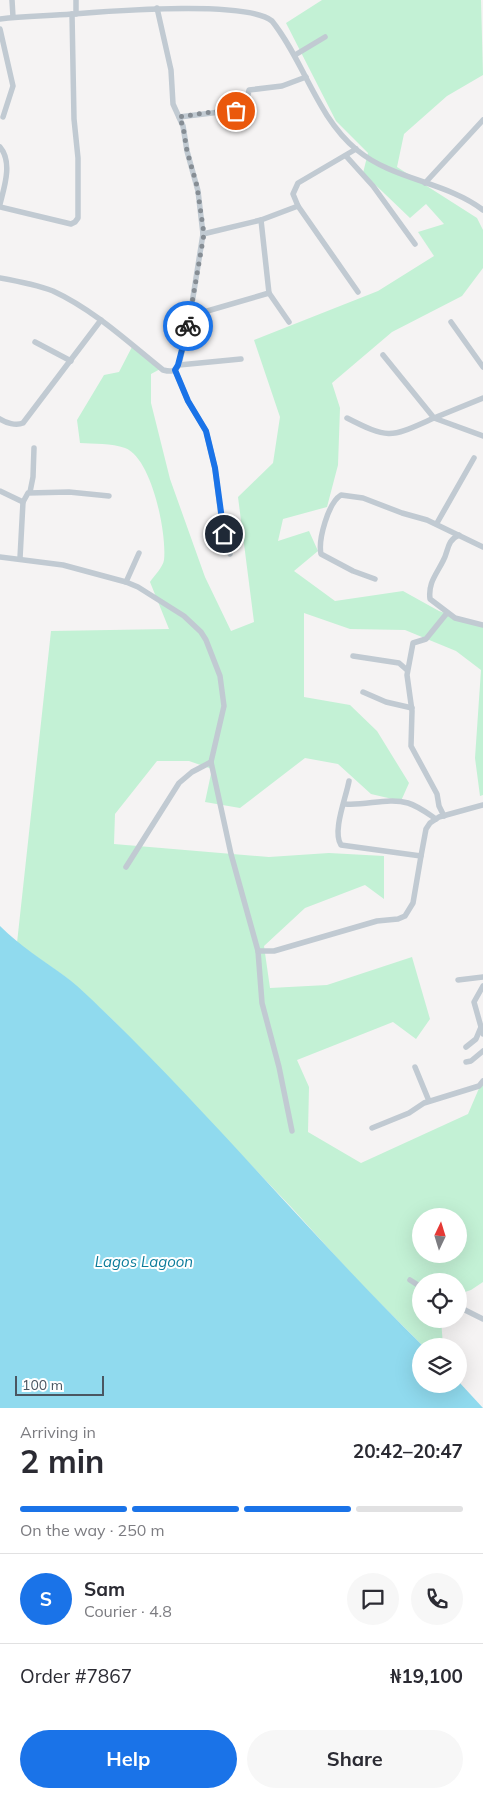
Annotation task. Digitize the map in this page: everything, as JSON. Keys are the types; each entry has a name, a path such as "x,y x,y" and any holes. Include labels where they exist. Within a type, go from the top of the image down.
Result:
{"street":[{"path":"12,0 13,17"},
{"path":"0,147 6,165 6,178 0,206 71,224 78,218 78,158 74,118 74,14 76,0"},
{"path":"0,19 157,8 195,2 236,6 264,13 288,41 329,118 356,149 382,166 483,209"},
{"path":"157,8 171,70 173,104 183,126 187,151 197,186 204,234 190,316 177,368 188,401 206,431 215,468 222,524 230,554"},
{"path":"0,28 13,86 3,117"},
{"path":"295,55 326,37"},
{"path":"179,117 230,109 241,111 245,109 249,90 282,86 306,77"},
{"path":"425,183 483,120"},
{"path":"356,149 298,183 293,194 298,206 358,292"},
{"path":"346,156 373,186 415,244"},
{"path":"204,234 261,220 298,206"},
{"path":"261,220 269,293 289,322"},
{"path":"0,278 52,291 101,320 163,370 170,372 177,368 241,358"},
{"path":"190,316 269,293"},
{"path":"0,419 10,423 23,423 101,320"},
{"path":"451,322 483,367"},
{"path":"35,342 71,361"},
{"path":"383,354 434,418 483,436"},
{"path":"347,418 371,430 391,435 398,434 483,398"},
{"path":"20,558 23,502 30,492 33,477 34,448"},
{"path":"437,523 474,458"},
{"path":"0,491 23,502"},
{"path":"30,492 109,496"},
{"path":"375,578 352,571 321,554 320,539 327,515 337,497 345,494 363,498 437,523 483,547"},
{"path":"459,536 451,540 444,561 430,585 430,599 447,613 460,620 483,624"},
{"path":"126,582 139,552"},
{"path":"0,557 20,558 63,565 126,582 184,616 201,632 206,640 220,676 224,706 211,762 231,854 258,951 262,1003 279,1067 292,1131"},
{"path":"444,816 439,806 437,794 413,753 410,736 412,708 407,670 412,643 426,639 447,613"},
{"path":"353,656 399,663 407,670"},
{"path":"363,692 386,702 412,708"},
{"path":"126,866 179,783 192,772 211,762"},
{"path":"349,781 337,834 341,845 421,856"},
{"path":"345,804 364,806 394,801 406,802 436,818"},
{"path":"258,951 274,951 377,921 398,919 405,916 413,903 426,829 436,818 483,804"},
{"path":"458,980 483,977"},
{"path":"483,986 474,1002 483,1034"},
{"path":"466,1047 476,1038 480,1027"},
{"path":"466,1062 471,1061 483,1051"},
{"path":"415,1068 429,1101"},
{"path":"372,1128 409,1113 429,1101 479,1086 483,1081"},
{"path":"467,1311 483,1319"}],"green space":[{"path":"322,0 481,0 483,75 447,96 404,134 397,167 477,218 483,230 483,268 462,296 392,332 332,383 340,408 338,465 327,507 283,519 278,541 309,531 318,551 294,571 335,601 403,591 439,611 483,626 483,795 480,796 475,758 481,670 456,651 405,630 350,629 304,613 304,697 350,705 377,731 409,783 401,801 371,794 338,764 305,758 240,808 205,802 212,769 189,761 157,761 115,814 114,844 269,857 329,853 384,856 384,899 365,885 305,908 264,946 270,988 327,985 412,957 430,1019 416,1039 393,1022 297,1060 309,1087 308,1132 361,1163 468,1114 483,1079 483,1282 467,1291 467,1273 412,1273 412,1328 442,1328 442,1338 415,1338 357,1280 292,1208 114,1021 67,978 17,943 51,631 169,629 150,582 163,563 164,548 156,498 143,466 135,455 120,446 80,443 77,420 104,375 119,372 133,345 162,368 151,374 151,403 170,479 205,577 231,631 254,622 238,497 273,463 280,417 254,340 378,291 434,256 418,232 444,224 426,204 410,218 363,173 368,153 336,121 286,23"}],"water":[{"name":"Lagos Lagoon","path":"0,926 72,982 113,1020 192,1100 344,1266 415,1338 412,1338 412,1393 467,1393 467,1391 483,1408 0,1408"}],"way so far":[{"path":"188,326 204,234 197,186 187,151 183,126 179,117 230,109 236,111"}],"route":[{"path":"188,326 175,370 182,390 195,415 204,424 215,468 215,480 224,534"}]}
